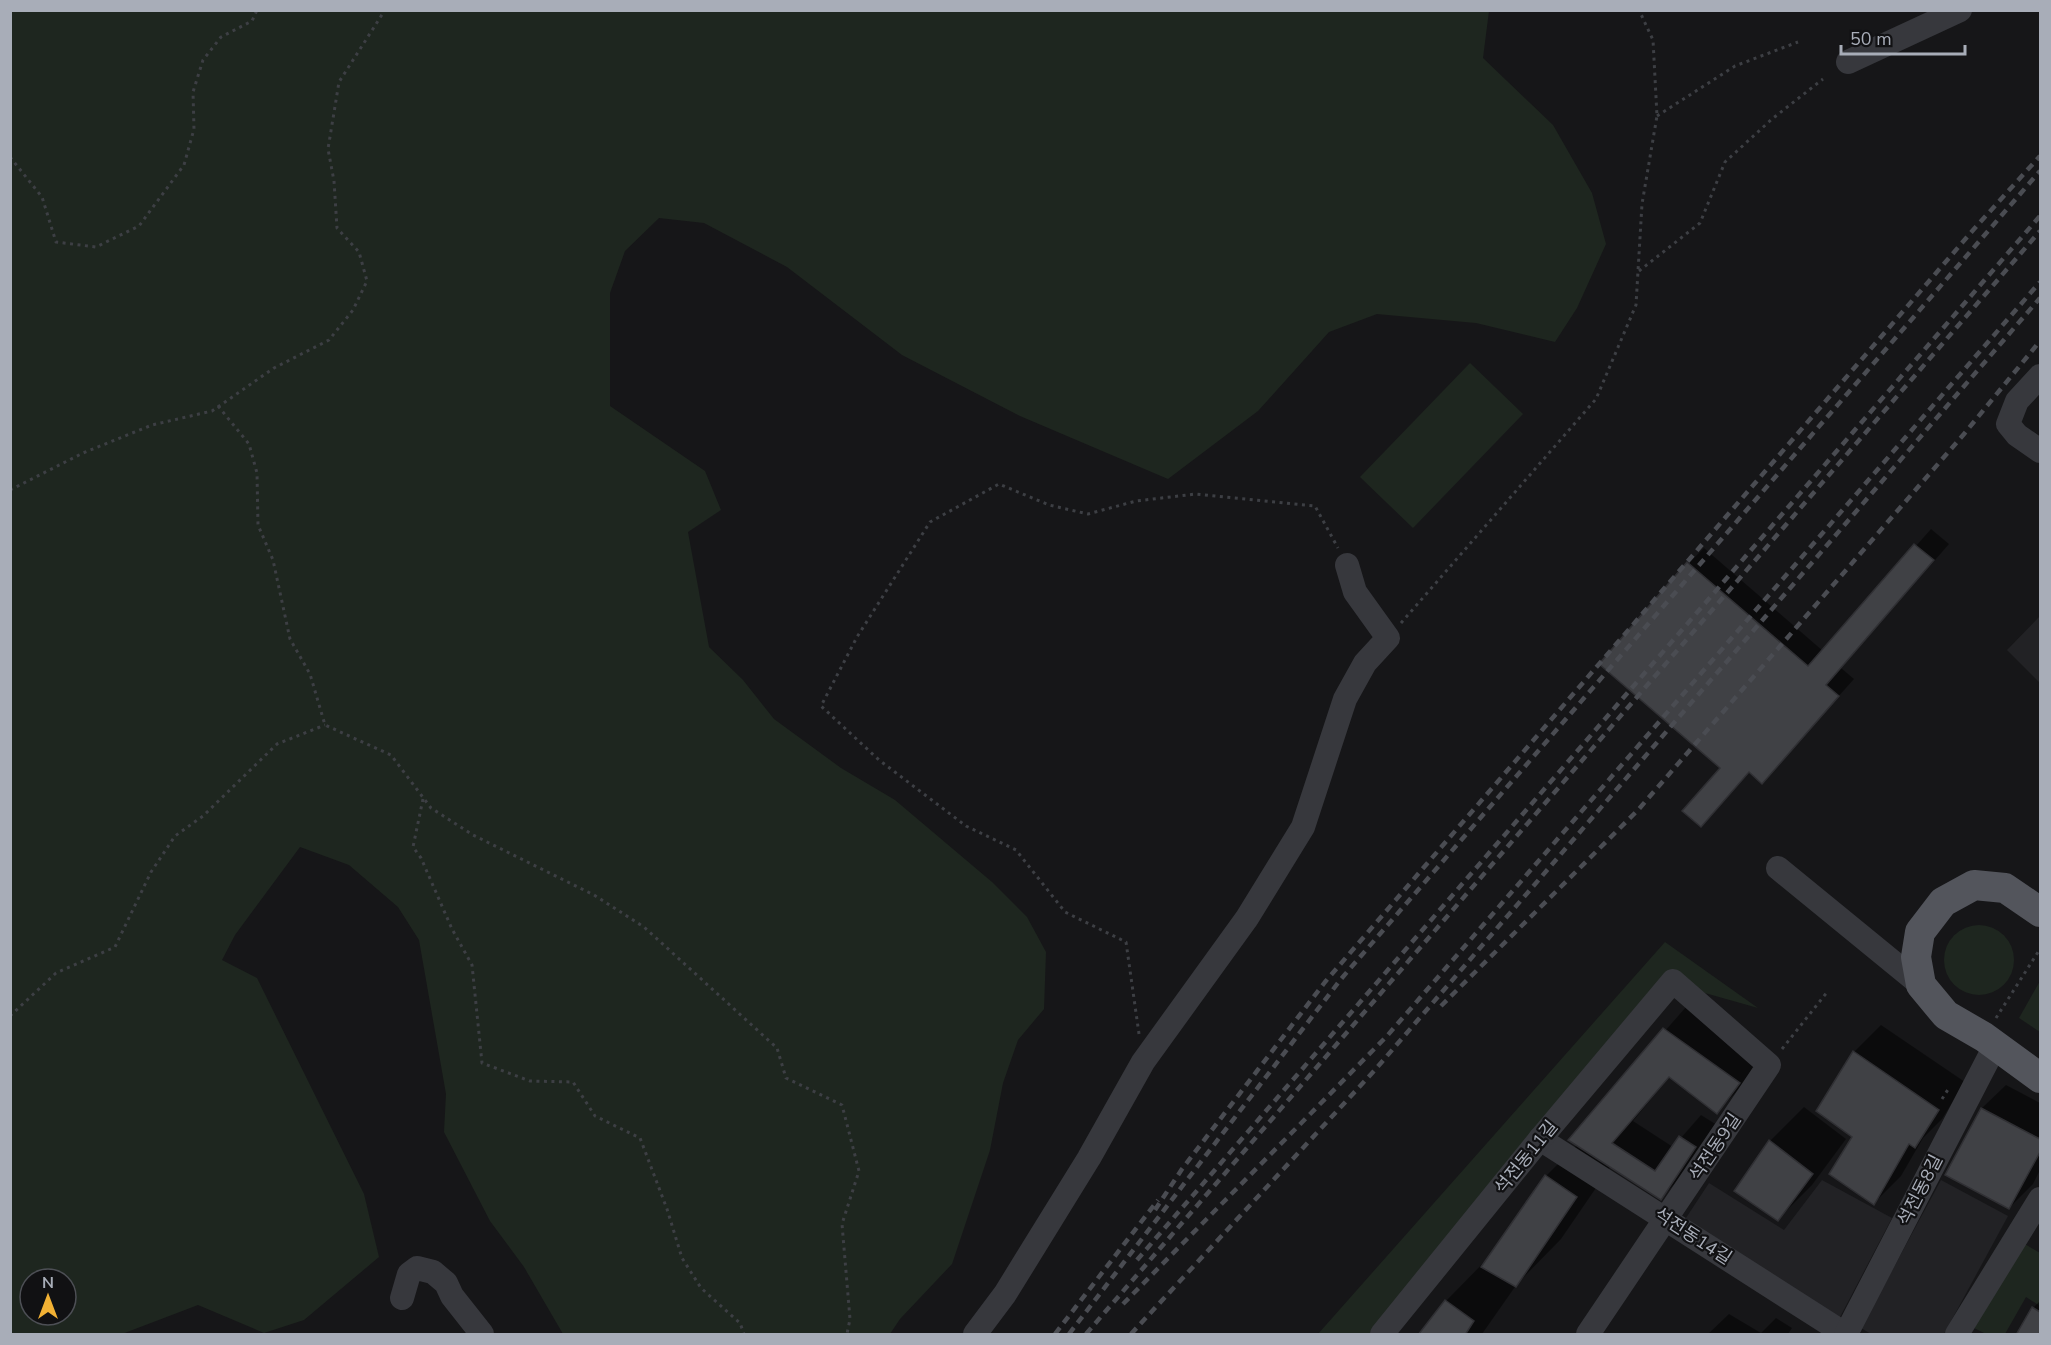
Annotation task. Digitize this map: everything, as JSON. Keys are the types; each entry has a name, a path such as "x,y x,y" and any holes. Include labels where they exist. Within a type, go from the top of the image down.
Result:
{"main road":[{"path":"2040,912 2005,888 1974,885 1943,902 1920,932 1916,957 1921,985 1946,1015 2040,1078"}],"street":[{"path":"1848,62 1960,10"},
{"path":"2040,376 2017,401 2008,424 2017,435 2040,451"},
{"path":"975,1335 1005,1294 1089,1158 1143,1062 1247,918 1303,827 1345,699 1365,663 1388,638 1354,592 1347,565"},
{"path":"1778,868 1921,985"},
{"name":"석전동11길","path":"1382,1335 1539,1139 1672,981 1769,1065"},
{"name":"석전동8길","path":"1846,1335 1995,1046"},
{"name":"석전동9길","path":"1588,1335 1769,1065"},
{"name":"석전동14길","path":"1539,1139 1846,1335"},
{"path":"1957,1335 2040,1199"},
{"path":"402,1298 409,1274 417,1268 433,1272 446,1283 452,1296 482,1335"}],"path":[{"path":"10,157 42,197 56,242 96,247 139,226 184,165 194,129 193,92 203,60 221,37 252,21 257,10"},
{"path":"10,490 83,453 152,425 212,411 274,368 329,340 353,310 366,281 359,252 337,228 334,181 328,149 339,82 385,10"},
{"path":"1388,638 1596,399 1636,305 1642,204 1657,116 1653,40 1639,10"},
{"path":"1657,116 1736,66 1798,42"},
{"path":"1639,271 1700,223 1725,162 1772,118 1823,79"},
{"path":"218,406 249,444 257,473 258,525 273,560 290,639 310,674 325,725"},
{"path":"1143,1062 1126,942 1065,912 1016,850 966,826 879,760 821,706 857,638 930,522 999,484 1049,505 1088,514 1136,501 1196,494 1315,506 1347,565"},
{"path":"10,1016 56,973 116,947 151,872 175,836 203,816 277,744 325,725 391,755 431,808 473,835 594,895 644,927 777,1048 786,1078 842,1105 859,1171 842,1224 850,1319 848,1335"},
{"path":"423,798 413,847 421,858 452,929 472,965 482,1063 530,1081 573,1082 596,1116 640,1138 667,1209 682,1258 701,1288 740,1323 744,1335"},
{"path":"1769,1065 1828,991"}],"shaded area":[{"path":"10,11 1489,11 1483,58 1553,125 1592,193 1606,244 1577,308 1555,342 1476,323 1377,314 1329,332 1258,411 1168,479 1020,416 902,355 787,267 704,223 659,218 625,251 610,293 610,406 705,471 721,510 688,532 709,647 743,680 774,719 841,768 895,800 992,882 1027,917 1046,952 1044,1009 1018,1040 1003,1083 990,1150 952,1264 900,1319 890,1334 563,1334 524,1267 490,1221 444,1132 446,1094 419,940 398,907 349,865 300,847 235,935 222,960 257,978 364,1194 379,1257 304,1320 264,1333 198,1305 122,1334 11,1334"},
{"path":"1470,363 1523,414 1413,528 1360,477"},
{"path":"2040,616 2040,683 2007,650"},
{"path":"1979,925 1992,928 2004,935 2011,947 2014,960 2011,973 2004,985 1992,992 1979,995 1966,992 1954,985 1947,973 1944,960 1947,947 1954,935 1966,928"},
{"path":"1665,942 1758,1008 1666,982 1373,1334 1318,1334"},
{"path":"2040,981 2040,1032 2019,1018"},
{"path":"1822,1180 1892,1218 1839,1319 1684,1221 1709,1183 1784,1230"},
{"path":"1941,1180 2008,1216 1944,1334 1871,1334 1861,1328"},
{"path":"2018,1240 2040,1253 2040,1306 2026,1297 2005,1334 1986,1334 1972,1327"}],"building":[{"path":"1914,544 1934,560 1826,685 1839,696 1762,784 1749,772 1701,827 1682,811 1720,768 1599,664 1687,562 1808,666"},
{"path":"1663,1028 1740,1083 1717,1114 1669,1077 1612,1143 1655,1171 1679,1136 1696,1147 1661,1200 1568,1140"},
{"path":"1853,1051 1939,1110 1915,1148 1909,1144 1874,1205 1829,1174 1852,1137 1816,1111"},
{"path":"1981,1108 2040,1139 2040,1152 2009,1209 1945,1175"},
{"path":"1769,1140 1813,1174 1778,1221 1734,1191"},
{"path":"1545,1175 1577,1197 1516,1287 1481,1267"},
{"path":"1445,1300 1474,1321 1465,1335 1418,1335"},
{"path":"2032,1307 2040,1312 2040,1335 2016,1335"}],"railway":[{"path":"1155,1210 1182,1169 1325,982 1974,229 2040,156"},
{"path":"1069,1334 1341,979 2040,171"},
{"path":"1137,1260 2040,216"},
{"path":"1086,1334 2040,231"},
{"path":"1123,1304 1387,1036 2040,282"},
{"path":"1131,1334 1374,1071 2040,298"},
{"path":"1441,1006 1638,810 1964,434 2040,341"},
{"path":"1055,1334 1158,1200"}]}
